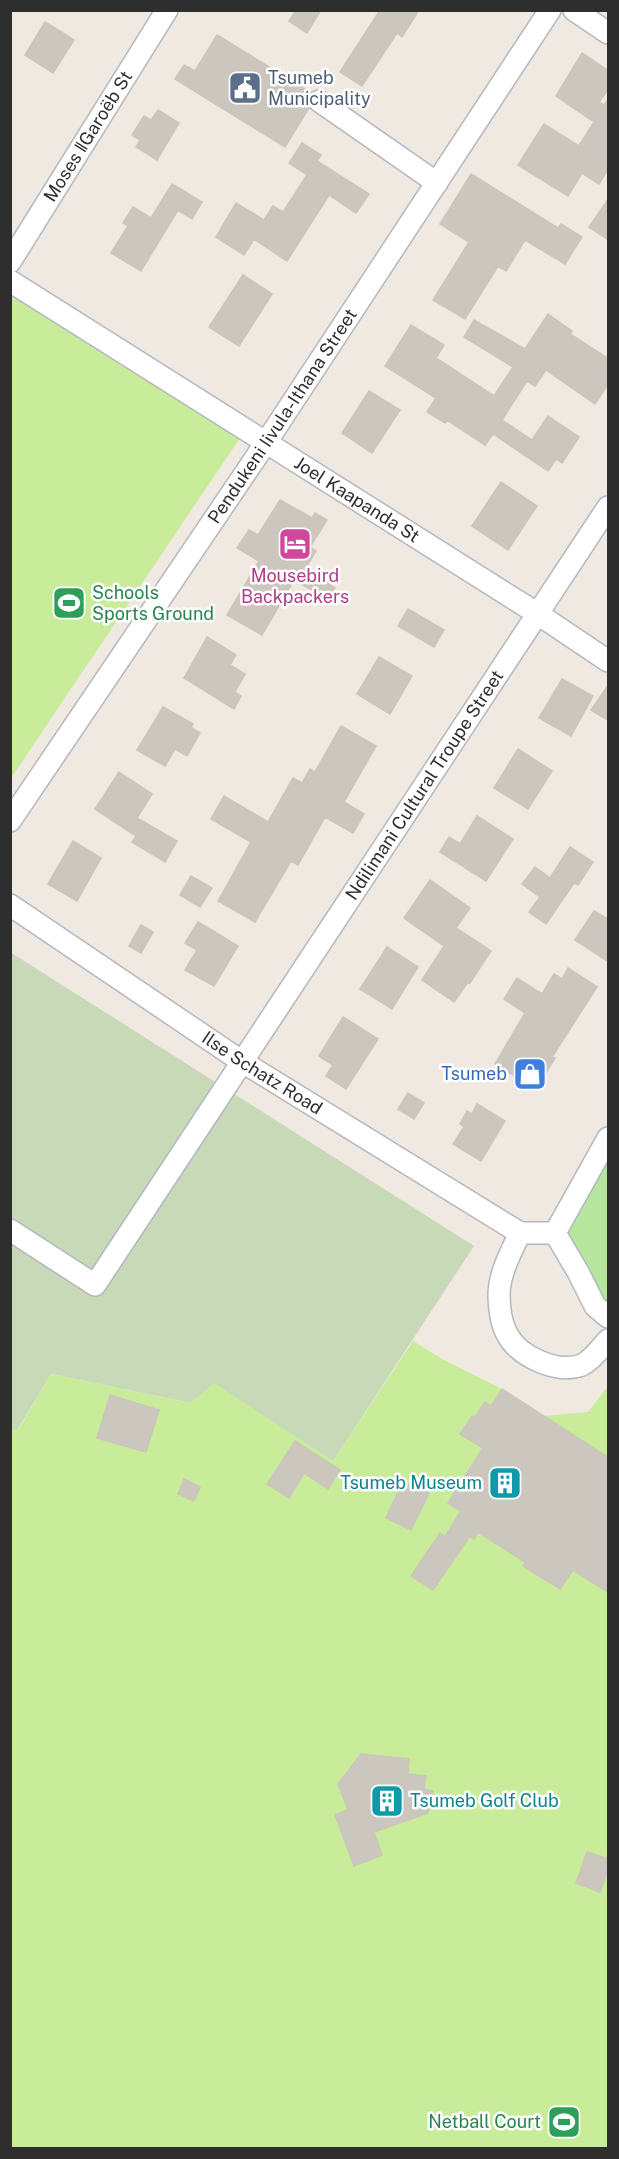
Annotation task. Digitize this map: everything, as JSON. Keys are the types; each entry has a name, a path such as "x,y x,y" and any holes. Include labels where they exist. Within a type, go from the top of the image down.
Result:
{"street":[{"name":"Moses ǁGaroëb St","path":"10,262 167,10"},
{"name":"Pendukeni Iivula-Ithana Street","path":"10,821 267,441 550,10"},
{"path":"574,10 609,33"},
{"path":"319,102 437,183"},
{"name":"Joel Kaapanda St","path":"10,281 267,441 609,661"},
{"name":"Ndilimani Cultural Troupe Street","path":"10,1230 95,1285 609,507"},
{"name":"Ilse Schatz Road","path":"10,905 241,1061 520,1233"},
{"path":"555,1233 609,1138"},
{"path":"555,1233 520,1233 501,1276 500,1304 508,1336 535,1359 555,1368 584,1364 609,1340"},
{"path":"555,1233 595,1306 609,1317"}],"green space":[{"name":"Schools Sports Ground","path":"11,281 246,429 11,778"},
{"path":"10,952 474,1246 333,1461 214,1384 191,1403 51,1374 18,1429 11,1429"},
{"path":"608,1138 608,1317 555,1233"},
{"path":"413,1341 442,1359 502,1389 544,1416 588,1412 608,1386 608,2148 11,2148 11,1429 19,1429 51,1374 191,1403 214,1383 333,1461"}],"building":[{"path":"296,10 321,10 307,33 289,21"},
{"path":"380,10 419,10 402,37 397,33 362,86 340,72"},
{"path":"45,22 74,40 53,73 25,55"},
{"name":"Tsumeb Municipality","path":"217,35 310,92 306,99 309,108 285,147 175,79 184,65 195,71"},
{"path":"582,53 609,71 609,88 599,102 604,105 609,98 609,168 599,184 582,173 568,196 518,165 544,124 579,146 594,122 556,96"},
{"path":"158,110 179,123 157,160 136,147 140,140 132,135 144,116 151,120"},
{"path":"302,143 321,155 317,161 369,194 356,213 329,195 287,261 254,239 244,255 216,237 236,203 264,220 273,206 283,212 307,175 289,163"},
{"path":"471,174 558,228 561,224 582,237 565,264 525,240 506,271 498,266 465,319 433,300 469,242 440,224"},
{"path":"172,184 202,202 192,219 178,210 141,271 111,253 128,226 123,223 133,207 151,218"},
{"path":"609,198 609,240 589,227"},
{"path":"243,275 272,294 239,346 209,327"},
{"path":"548,314 572,331 570,334 609,359 609,383 595,404 546,370 535,386 527,381 502,420 532,440 548,416 579,437 562,463 556,459 548,471 493,434 485,445 447,420 445,423 427,412 436,398 385,366 411,325 444,345 436,358 494,396 513,367 464,337 474,320 525,349"},
{"path":"369,391 400,410 372,453 342,433"},
{"path":"501,482 537,506 508,550 472,526"},
{"path":"280,500 312,518 315,513 327,520 310,547 316,551 305,569 335,588 328,599 294,580 262,635 227,615 259,561 237,548 249,530 258,535"},
{"path":"408,609 444,630 434,647 398,626"},
{"path":"207,637 236,655 230,665 245,674 235,692 241,696 234,709 184,678"},
{"path":"379,657 412,676 390,714 357,694"},
{"path":"562,679 593,696 571,736 539,718"},
{"path":"609,684 609,721 591,710"},
{"path":"163,707 193,724 191,727 200,733 187,756 175,749 165,766 137,750"},
{"path":"341,726 376,746 344,802 364,814 353,833 325,817 298,865 291,861 255,922 218,901 251,842 211,819 224,796 268,822 293,778 302,783 310,769 315,772"},
{"path":"518,749 552,771 528,809 494,788"},
{"path":"119,772 152,794 137,818 177,841 165,862 132,842 136,836 95,809"},
{"path":"477,816 513,839 486,881 440,852 449,837 460,844"},
{"path":"73,841 101,858 77,901 48,884"},
{"path":"570,847 593,862 578,885 574,883 546,924 529,912 540,897 522,884 535,867 550,878"},
{"path":"191,876 212,888 200,907 180,895"},
{"path":"430,880 470,908 456,928 491,951 454,1002 422,980 444,946 404,918"},
{"path":"594,911 609,920 609,962 575,940"},
{"path":"198,922 238,946 214,986 185,970 197,950 185,943"},
{"path":"141,925 153,932 141,953 129,946"},
{"path":"387,947 418,967 392,1009 360,989"},
{"path":"568,968 597,987 552,1057 555,1058 540,1083 536,1080 532,1087 495,1064 525,1013 504,999 517,978 542,994 554,974 562,979"},
{"path":"343,1017 378,1039 346,1089 326,1076 333,1065 319,1056"},
{"path":"408,1093 424,1103 414,1119 398,1109"},
{"path":"477,1104 505,1121 481,1161 453,1144 464,1127 460,1124 467,1111 472,1114"},
{"name":"Tsumeb Museum","path":"502,1389 609,1458 609,1593 573,1570 560,1589 523,1566 525,1562 478,1532 474,1539 470,1536 433,1590 411,1576 440,1533 445,1537 461,1511 448,1503 483,1448 460,1434 485,1402 491,1406"},
{"path":"110,1395 159,1410 146,1452 97,1438"},
{"path":"295,1441 340,1470 328,1489 304,1473 289,1498 267,1484"},
{"path":"184,1479 200,1487 194,1501 178,1494"},
{"path":"403,1481 429,1493 411,1530 386,1518"},
{"name":"Tsumeb Golf Club","path":"361,1754 409,1759 408,1774 426,1776 424,1789 433,1791 428,1813 374,1832 382,1855 354,1866 335,1815 348,1810 338,1784"},
{"path":"587,1852 609,1859 609,1867 600,1892 576,1883"}],"place":[{"name":"Tsumeb Municipality","path":"245,88"},
{"name":"Mousebird Backpackers","path":"295,544"},
{"name":"Schools Sports Ground","path":"69,603"},
{"name":"Tsumeb","path":"530,1074"},
{"name":"Tsumeb Museum","path":"505,1483"},
{"name":"Tsumeb Golf Club","path":"387,1801"},
{"name":"Netball Court","path":"564,2122"}]}
